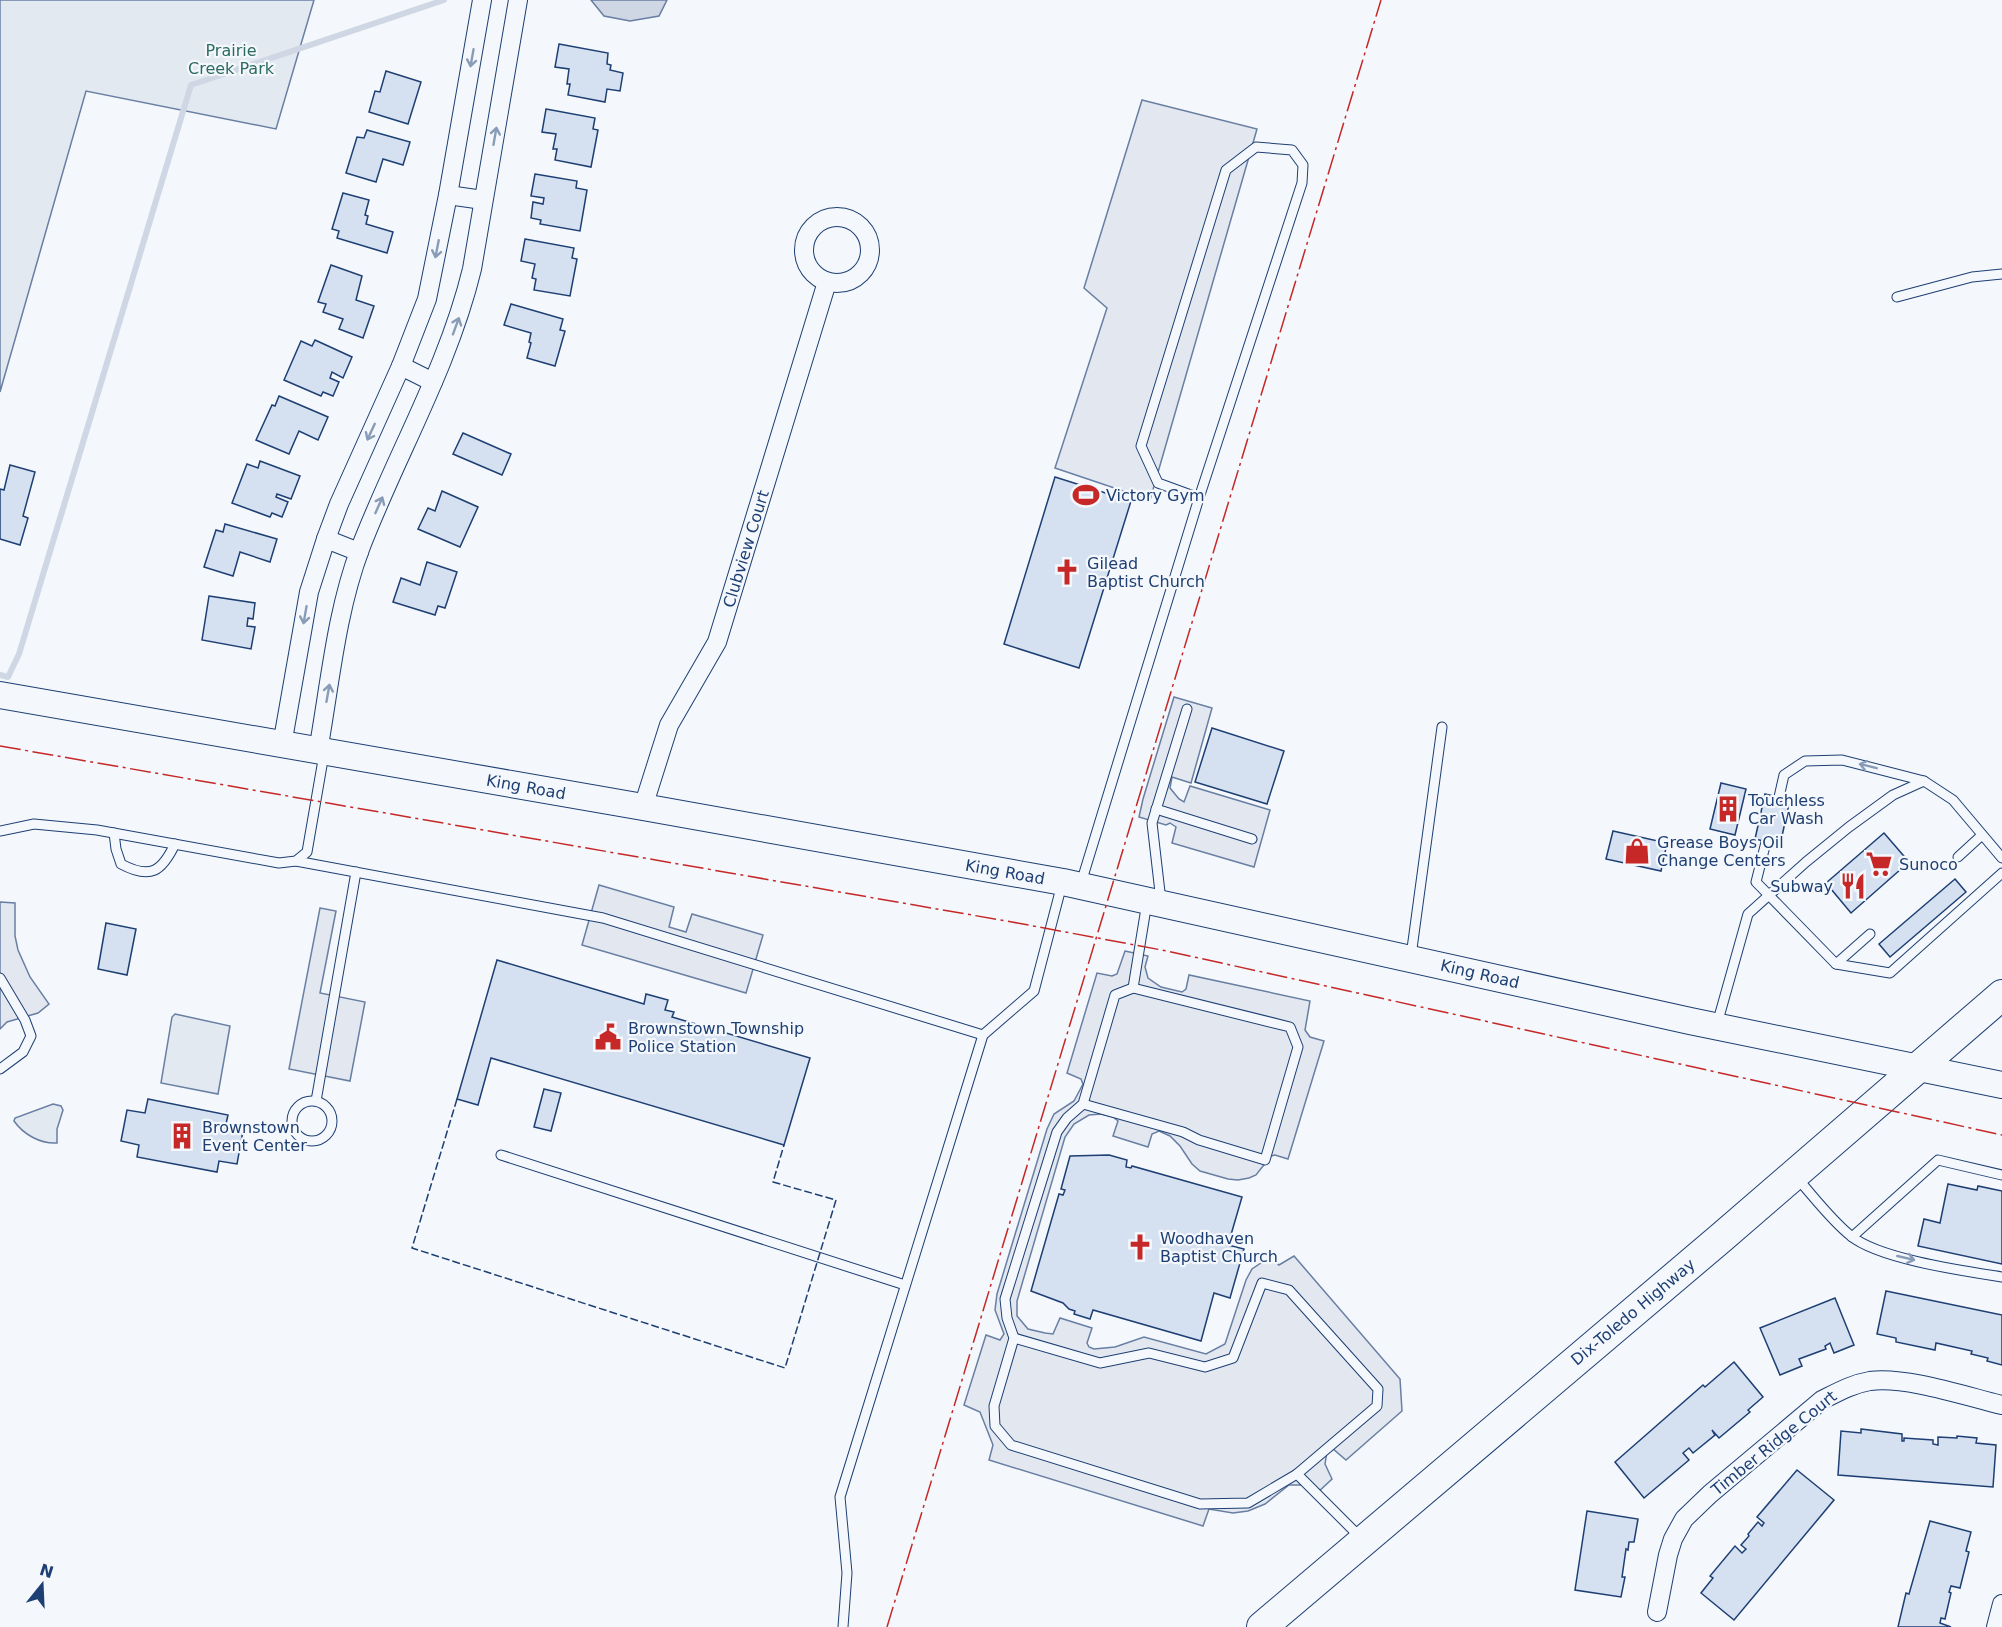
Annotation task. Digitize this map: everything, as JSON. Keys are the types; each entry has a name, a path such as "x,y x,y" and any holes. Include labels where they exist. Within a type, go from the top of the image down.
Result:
{"main road":[{"name":"King Road","path":"0,695 1071,884 1716,1027 1919,1066 2002,1085"},
{"name":"Dix-Toledo Highway","path":"1262,1627 2002,995"}],"street":[{"path":"282,745 309,592 326,539 339,504 401,366 427,299 448,195 482,0"},
{"path":"321,751 344,605 359,552 463,307 472,269 518,0"},
{"path":"448,195 483,200"},
{"name":"Clubview Court","path":"642,807 669,725 717,642 827,282"},
{"path":"401,366 433,382"},
{"path":"326,539 359,552"},
{"name":"Timber Ridge Court","path":"1657,1612 1668,1555 1673,1539 1684,1519 1710,1494 1822,1400 1857,1384 1872,1381 1902,1381 2002,1405"},
{"path":"1996,1627 2002,1604"}],"lane":[{"path":"843,1627 847,1573 840,1497 983,1035 1035,992 1199,498 1302,183 1303,165 1292,150 1256,147 1226,170 1141,446 1158,483 1199,498"},
{"path":"1897,297 1972,277 2002,274"},
{"path":"1133,988 1155,901 1152,823 1186,709"},
{"path":"1410,959 1442,727"},
{"path":"296,861 307,852 321,751"},
{"path":"1779,797 1784,775 1805,760 1842,760 1924,781 1953,800 2002,858"},
{"path":"1716,1027 1748,914 1806,862 1858,821 1893,795 1924,781"},
{"path":"1156,809 1252,839"},
{"path":"0,831 34,824 114,833 279,863 296,861 603,918 983,1035"},
{"path":"114,833 121,864 131,870 149,871 161,868 175,844"},
{"path":"1958,857 1982,835"},
{"path":"1766,842 1756,882 1769,896 1836,964 1890,973 2002,873"},
{"path":"316,1101 356,872"},
{"path":"1836,964 1870,934"},
{"path":"0,978 25,1020 31,1036 23,1052 0,1069"},
{"path":"1014,1338 1100,1363 1149,1353 1205,1367 1233,1358 1262,1283 1289,1290 1378,1389 1377,1406 1298,1474 1248,1503 1200,1504 1011,1445 995,1426 994,1406 1014,1338 1007,1318 1005,1299 1057,1132 1067,1118 1083,1104 1115,995 1133,988 1290,1027 1298,1047 1265,1160 1199,1140 1183,1132 1083,1104"},
{"path":"316,1101 322,1103 331,1114 332,1127 324,1138 310,1141 298,1136 294,1131 292,1118 298,1106 316,1101"},
{"path":"501,1155 905,1285"},
{"path":"1852,1237 1938,1160 2002,1175"},
{"path":"1794,1174 1852,1237 1884,1253 1963,1271 2002,1277"},
{"path":"1298,1474 1363,1541"}],"green space":[{"name":"Prairie Creek Park","path":"0,0 314,0 276,129 86,91 0,392"},
{"path":"175,1014 230,1026 218,1094 161,1083 172,1017"},
{"path":"53,1104 61,1106 63,1110 57,1129 57,1143 44,1142 32,1137 14,1121 15,1118"}],"shaded area":[{"path":"591,0 667,0 659,16 630,21 604,16"},
{"path":"1142,100 1257,129 1150,500 1055,468 1107,308 1084,288"},
{"path":"1174,697 1212,708 1191,783 1172,777 1170,788 1184,802 1190,786 1270,810 1254,867 1172,843 1176,827 1170,823 1166,825 1139,817"},
{"path":"599,885 674,907 669,927 686,932 692,914 763,935 746,993 582,945"},
{"path":"0,902 15,903 15,936 18,950 30,977 49,1004 38,1013 7,1022 0,1029"},
{"path":"320,908 336,911 320,993 365,1002 350,1081 289,1069"},
{"path":"1125,951 1148,956 1145,967 1148,978 1161,987 1182,992 1186,989 1189,975 1310,1001 1305,1030 1310,1037 1324,1041 1288,1159 1271,1156 1256,1175 1249,1178 1228,1179 1200,1171 1170,1136 1159,1131 1152,1134 1148,1147 1113,1136 1118,1121 1113,1117 1101,1114 1089,1115 1074,1124 1065,1137 1017,1301 1017,1316 1028,1329 1045,1333 1053,1334 1060,1318 1092,1328 1087,1343 1094,1349 1115,1347 1144,1337 1206,1354 1225,1344 1246,1280 1252,1269 1270,1257 1279,1265 1294,1256 1400,1379 1402,1411 1346,1460 1333,1449 1327,1452 1325,1464 1332,1479 1316,1494 1302,1485 1289,1485 1265,1504 1248,1511 1233,1513 1209,1509 1203,1526 989,1460 993,1445 980,1412 964,1405 986,1335 1000,1340 1004,1334 995,1310 997,1294 1047,1129 1054,1114 1074,1101 1083,1084 1081,1079 1067,1073 1097,973 1112,976 1117,974"}],"building":[{"path":"559,44 608,53 607,64 611,65 610,70 623,73 620,91 607,89 605,102 568,95 569,69 555,67"},
{"path":"386,71 421,82 408,124 369,112 375,91 380,92"},
{"path":"546,109 595,118 593,129 598,130 591,167 555,160 557,149 553,149 556,134 542,132"},
{"path":"367,130 410,142 403,165 383,159 376,182 346,173 357,137 364,138"},
{"path":"535,174 577,181 576,188 587,190 580,231 540,224 541,220 531,218 533,202 543,204 544,198 531,196"},
{"path":"343,193 369,200 365,215 368,216 366,224 393,232 387,253 337,238 339,231 332,229"},
{"path":"525,239 574,248 572,258 577,259 570,296 534,290 536,279 532,278 535,264 521,261"},
{"path":"331,265 362,276 356,300 374,306 363,338 339,329 343,319 323,312 326,304 318,302"},
{"path":"511,304 563,319 560,330 565,331 555,366 527,358 531,333 504,325"},
{"path":"315,340 352,357 343,378 332,372 330,378 339,382 333,396 323,392 321,396 284,380 301,341 312,346"},
{"path":"279,396 328,417 318,440 299,431 289,454 256,440 272,405 275,406"},
{"path":"463,433 511,454 502,475 453,454"},
{"path":"260,461 300,476 291,499 277,494 276,497 288,502 282,517 272,513 270,517 232,503 247,464 258,468"},
{"path":"10,465 35,472 23,516 28,518 20,545 0,539 0,489 4,490"},
{"name":"Gilead Baptist Church","path":"1055,477 1131,501 1079,668 1004,644"},
{"path":"442,491 478,507 460,547 418,529 428,508 435,511"},
{"path":"225,524 277,539 270,562 240,552 233,576 204,567 216,530 223,532"},
{"path":"427,562 457,572 445,608 438,606 435,615 393,602 401,578 420,585"},
{"path":"209,596 255,603 253,619 248,618 247,626 255,627 251,649 202,640"},
{"path":"1212,728 1284,751 1267,804 1195,782"},
{"name":"Touchless Car Wash","path":"1721,783 1746,789 1735,835 1710,829"},
{"name":"Touchless Car Wash","path":"1765,794 1790,800 1780,845 1755,839"},
{"name":"Grease Boys Oil Change Centers","path":"1613,831 1667,843 1661,871 1606,859"},
{"path":"1884,833 1909,862 1851,913 1826,883"},
{"path":"1955,879 1966,892 1890,957 1879,944"},
{"path":"106,923 136,929 127,975 98,969"},
{"name":"Brownstown Township Police Station","path":"497,960 644,1004 646,994 668,1000 665,1010 674,1012 672,1017 810,1058 784,1145 491,1058 478,1105 457,1099"},
{"path":"544,1089 561,1093 551,1131 534,1127"},
{"name":"Brownstown Event Center","path":"148,1099 228,1115 225,1128 243,1131 237,1164 219,1161 217,1172 137,1157 139,1145 121,1141 127,1110 145,1113"},
{"name":"Woodhaven Baptist Church","path":"1109,1155 1127,1160 1126,1167 1131,1168 1132,1166 1242,1197 1228,1245 1244,1249 1230,1298 1214,1293 1201,1341 1093,1310 1090,1319 1074,1314 1075,1311 1063,1303 1031,1291 1059,1194 1063,1195 1065,1190 1061,1189 1070,1156"},
{"path":"1948,1184 1977,1190 1978,1186 2002,1191 2002,1264 1918,1246 1924,1219 1940,1223"},
{"path":"1886,1291 2002,1315 2002,1365 1987,1361 1988,1358 1971,1354 1972,1351 1936,1343 1935,1350 1896,1342 1896,1338 1877,1334"},
{"path":"1835,1298 1854,1345 1834,1353 1830,1343 1825,1346 1826,1349 1799,1359 1802,1366 1780,1375 1760,1328"},
{"path":"1734,1362 1763,1397 1748,1410 1750,1412 1719,1438 1712,1430 1715,1435 1693,1453 1689,1448 1683,1453 1689,1460 1644,1498 1615,1462 1703,1385 1705,1387"},
{"path":"1861,1429 1902,1434 1902,1441 1904,1438 1933,1440 1933,1444 1938,1445 1938,1437 1957,1438 1957,1436 1977,1438 1976,1443 1996,1445 1993,1487 1838,1475 1841,1431 1861,1433"},
{"path":"1797,1470 1834,1500 1734,1620 1701,1593 1713,1578 1710,1576 1735,1546 1742,1553 1746,1549 1741,1545 1749,1536 1748,1534 1758,1522 1762,1526 1764,1523 1757,1517"},
{"path":"1587,1511 1638,1519 1634,1542 1629,1542 1628,1550 1626,1549 1622,1577 1625,1577 1621,1597 1575,1590"},
{"path":"1930,1521 1971,1532 1966,1551 1969,1552 1960,1588 1951,1586 1945,1619 1941,1618 1940,1623 1951,1627 1898,1627 1906,1593 1909,1594"}],"waterway":[{"path":"0,675 8,677 19,654 191,85 444,0"}],"fence":[{"path":"457,1099 412,1248 785,1368 836,1200 773,1182 784,1145"}],"power":[{"path":"887,1627 1381,0"},
{"path":"0,746 1167,951 2002,1135"}],"place":[{"name":"Victory Gym","path":"1086,495"},
{"name":"Gilead Baptist Church","path":"1067,572"},
{"name":"Touchless Car Wash","path":"1728,809"},
{"name":"Grease Boys Oil Change Centers","path":"1637,851"},
{"name":"Sunoco","path":"1879,864"},
{"name":"Subway","path":"1853,886"},
{"name":"Brownstown Township Police Station","path":"608,1037"},
{"name":"Brownstown Event Center","path":"182,1136"},
{"name":"Woodhaven Baptist Church","path":"1140,1247"}]}
